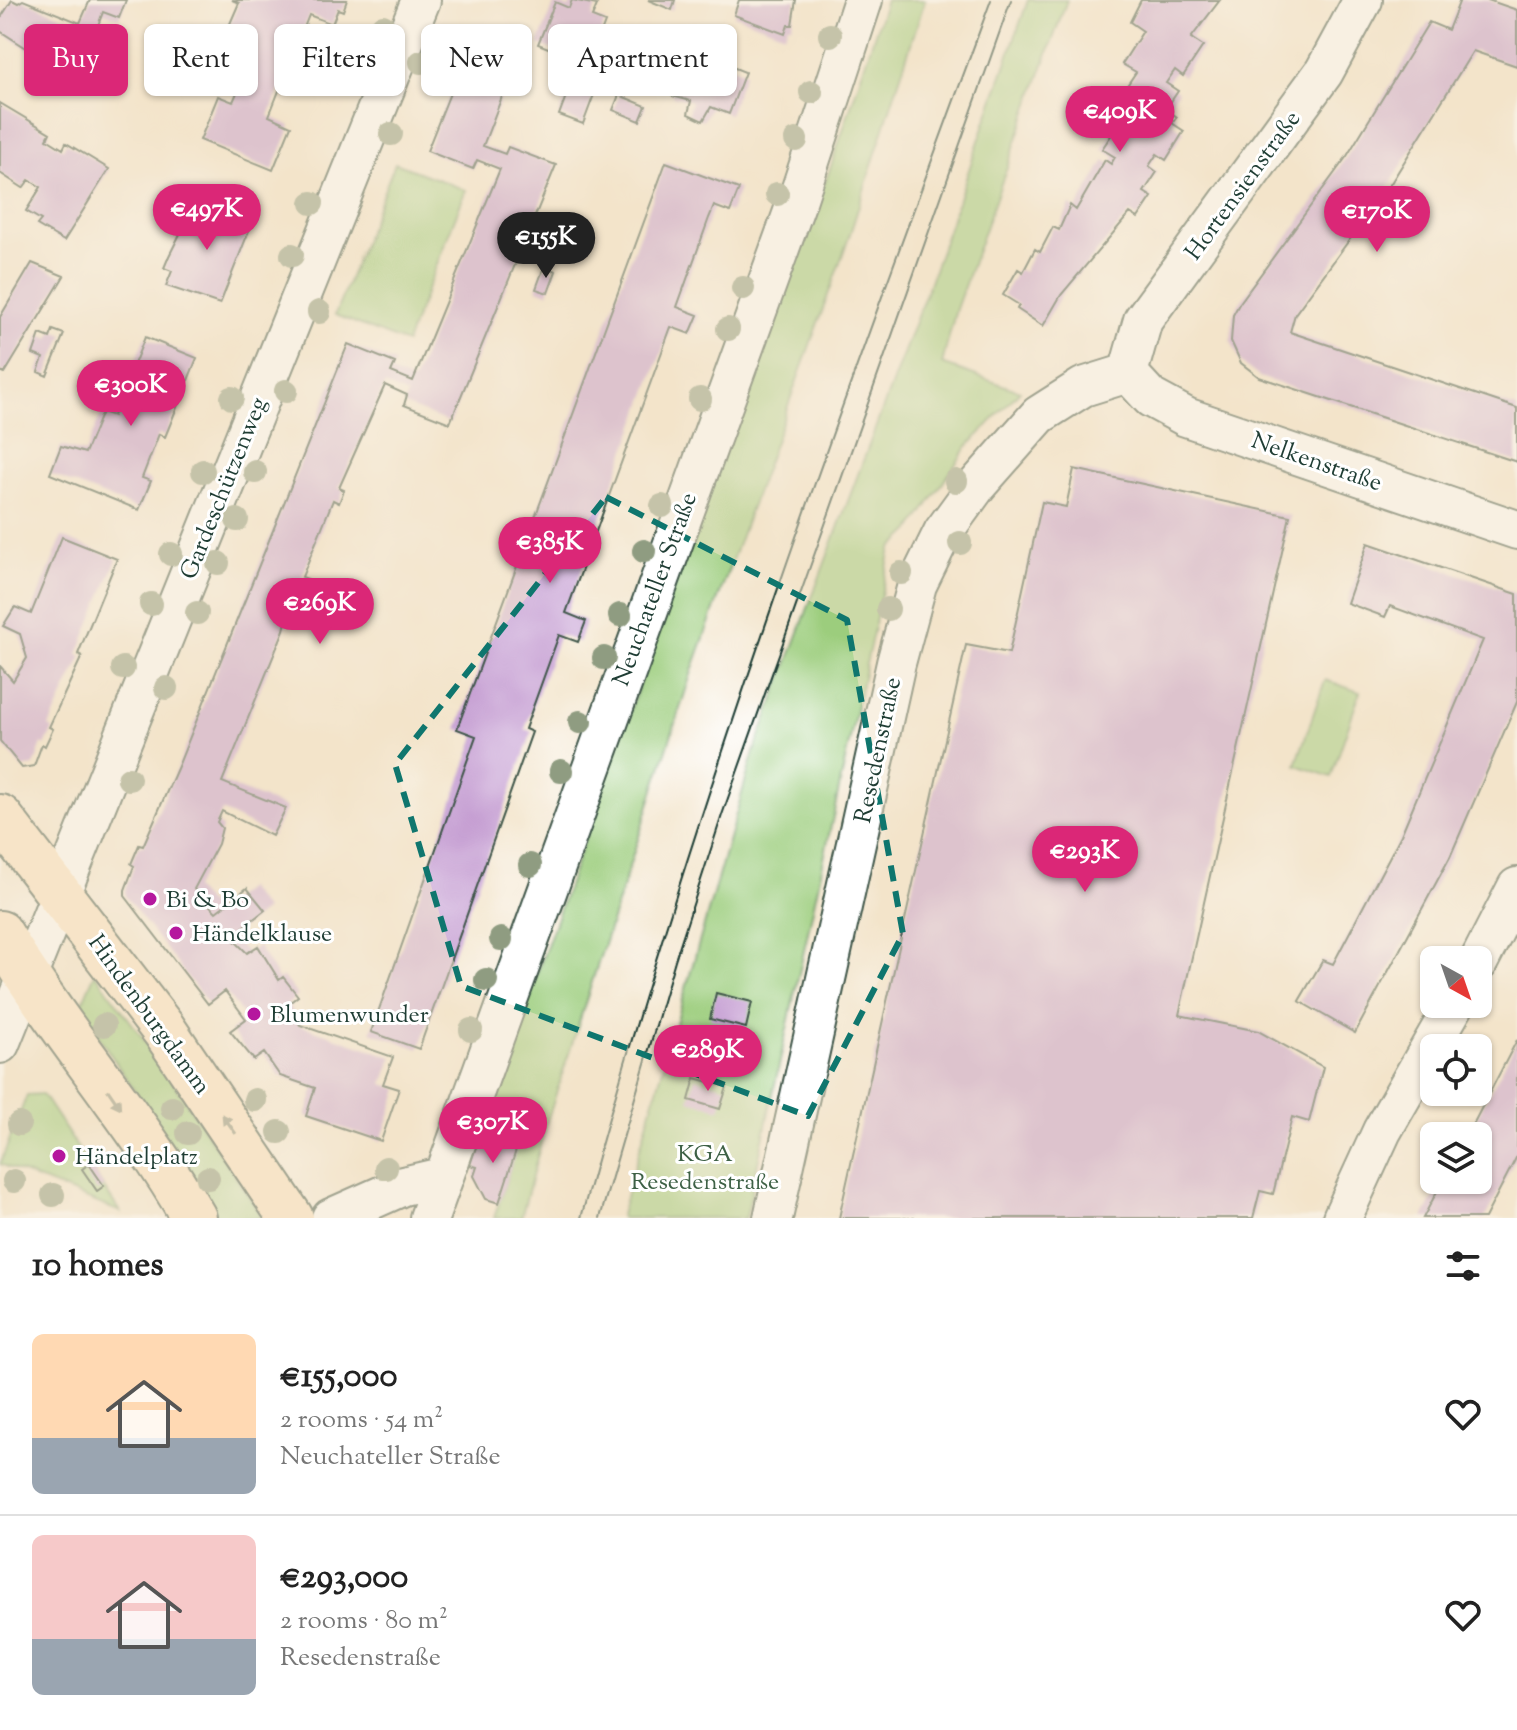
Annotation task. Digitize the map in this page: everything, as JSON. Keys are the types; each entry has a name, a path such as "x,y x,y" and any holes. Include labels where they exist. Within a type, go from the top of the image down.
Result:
{"main road":[{"name":"Hindenburgdamm","path":"0,817 164,1030 291,1218"},
{"path":"0,933 26,977 77,1045 194,1218"}],"street":[{"name":"Gardeschützenweg","path":"0,1044 421,0"},
{"name":"Neuchateller Straße","path":"429,1218 797,201 863,0"},
{"name":"Hortensienstraße","path":"1128,373 1143,320 1324,72 1363,0"},
{"name":"Nelkenstraße","path":"1128,373 1151,398 1186,417 1517,530"},
{"name":"Resedenstraße","path":"773,1218 896,663 917,585 950,522 978,484 1039,415 1083,387 1128,373"},
{"path":"1487,946 1517,887"},
{"path":"1342,1218 1382,1131 1447,1018"},
{"path":"331,1218 403,1186 442,1177"}],"highlighted area":[{"path":"606,497 847,620 903,934 808,1116 461,986 395,764"}],"green space":[{"path":"886,0 925,0 848,240 693,668 545,1128 521,1218 494,1218 517,1144 481,1132 673,589 831,166"},
{"name":"KGA Resedenstraße","path":"1028,0 1067,0 956,309 942,364 1020,391 968,446 911,530 891,549 746,1218 620,1218 753,755 927,290"},
{"path":"395,163 466,190 406,343 335,315"},
{"path":"1325,680 1360,692 1331,777 1296,765"},
{"path":"95,973 153,1052 263,1218 218,1218 80,1008"},
{"path":"42,1094 120,1212 0,1164 27,1095"}],"building":[{"path":"12,0 18,3 23,0 80,23 90,0 126,0 119,18 103,12 98,24 24,24 24,46 0,31 0,19"},
{"path":"232,0 347,0 343,11 338,9 332,24 309,15 305,24 274,24 274,96 277,96 269,116 291,126 273,170 200,140 218,96 233,102 236,96 258,96 258,24 230,24 239,3"},
{"path":"572,0 597,5 592,17 604,24 548,24 548,48 538,44 555,2 569,8"},
{"path":"648,0 675,0 672,10"},
{"path":"739,0 796,0 792,25 788,25 785,34 734,15"},
{"path":"1141,0 1220,0 1191,38 1203,46 1183,76 1175,70 1166,83 1178,91 1166,109 1177,117 1172,123 1184,131 1166,160 1157,154 1149,166 1157,172 1144,192 1152,197 1138,218 1130,213 1061,295 1043,326 1017,309 1019,305 1003,295 1018,269 1023,272 1035,249 1040,252 1053,227 1059,230 1070,205 1076,210 1105,160 1111,164 1115,157 1102,149 1124,116 1112,108 1136,72 1122,64 1143,31 1130,22"},
{"path":"1460,0 1488,0 1517,10 1517,66 1473,51 1391,183 1295,314 1290,332 1517,408 1517,462 1259,377 1241,363 1231,341 1233,315 1239,304 1347,156 1429,22 1448,30"},
{"path":"737,69 745,72 737,93"},
{"path":"449,96 502,96 483,146 505,154 508,147 556,165 450,423 404,405 407,395 385,385 339,488 344,490 339,503 333,500 302,577 308,579 303,592 297,590 284,630 222,782 286,808 272,836 222,811 217,822 222,828 218,844 194,889 216,912 247,888 265,910 231,937 247,953 258,946 279,980 283,977 298,996 288,1004 300,1025 393,1057 383,1084 399,1089 381,1141 306,1116 315,1088 280,1076 264,1053 254,1060 230,1031 246,1019 225,991 208,1004 125,896 125,890 134,866 131,864 139,845 143,846 179,764 348,344 395,363 391,372 413,381 500,169 477,160 473,169 427,151"},
{"path":"566,96 593,96 583,124 559,115"},
{"path":"619,96 646,106 640,121 613,110"},
{"path":"672,96 736,96 729,114 711,107 703,121 688,114 691,101"},
{"path":"0,103 50,133 47,139 63,149 66,143 109,169 64,241 37,225 41,220 26,211 41,187 29,180 23,188 0,173"},
{"path":"666,162 739,189 730,212 714,206 709,218 677,307 698,315 690,334 671,327 566,613 586,621 578,642 559,635 525,729 532,732 419,1049 371,1032 476,736 457,729"},
{"path":"201,200 230,208 228,213 252,223 220,304 166,286 172,271 164,268 185,224 191,226"},
{"path":"32,263 64,276 5,373 0,371 0,317"},
{"path":"544,267 556,271 548,293 536,289"},
{"path":"53,330 64,334 47,376 38,372 43,358 33,354 40,334 50,338"},
{"path":"145,337 197,358 165,437 159,434 142,478 151,481 139,510 50,474 61,446 85,453 102,412 113,416"},
{"path":"1074,469 1290,516 1179,1015 1258,1031 1323,1067 1309,1122 1292,1117 1273,1194 1260,1191 1253,1218 839,1218 966,645 1009,653 1042,502 1066,507"},
{"path":"62,537 117,559 78,654 82,656 49,727 53,729 45,746 42,744 34,766 22,768 0,741 0,666 13,681 27,658 20,634 3,626 15,607 31,614"},
{"path":"1368,543 1517,594 1517,702 1450,857 1355,1033 1299,1001 1323,960 1333,964 1401,835 1483,640 1390,606 1385,617 1347,603"},
{"path":"716,993 752,1002 746,1028 710,1019"},
{"path":"1517,1040 1517,1156 1485,1218 1423,1218 1436,1194 1492,1194 1492,1122 1474,1122 1483,1106 1492,1106 1492,1088"},
{"path":"695,1078 727,1087 720,1109 689,1100"},
{"path":"481,1132 518,1144 499,1203 486,1199 474,1176 477,1167 470,1165"},
{"path":"89,1164 104,1186 97,1191 82,1169"}],"tram line":[{"path":"581,1218 672,910 772,604 991,0"},
{"path":"600,1218 675,960 722,815 1011,0"}],"place":[{"name":"Bi & Bo","path":"150,899"},
{"name":"Händelklause","path":"176,933"},
{"name":"Blumenwunder","path":"254,1014"},
{"name":"Händelplatz","path":"59,1156"}]}
